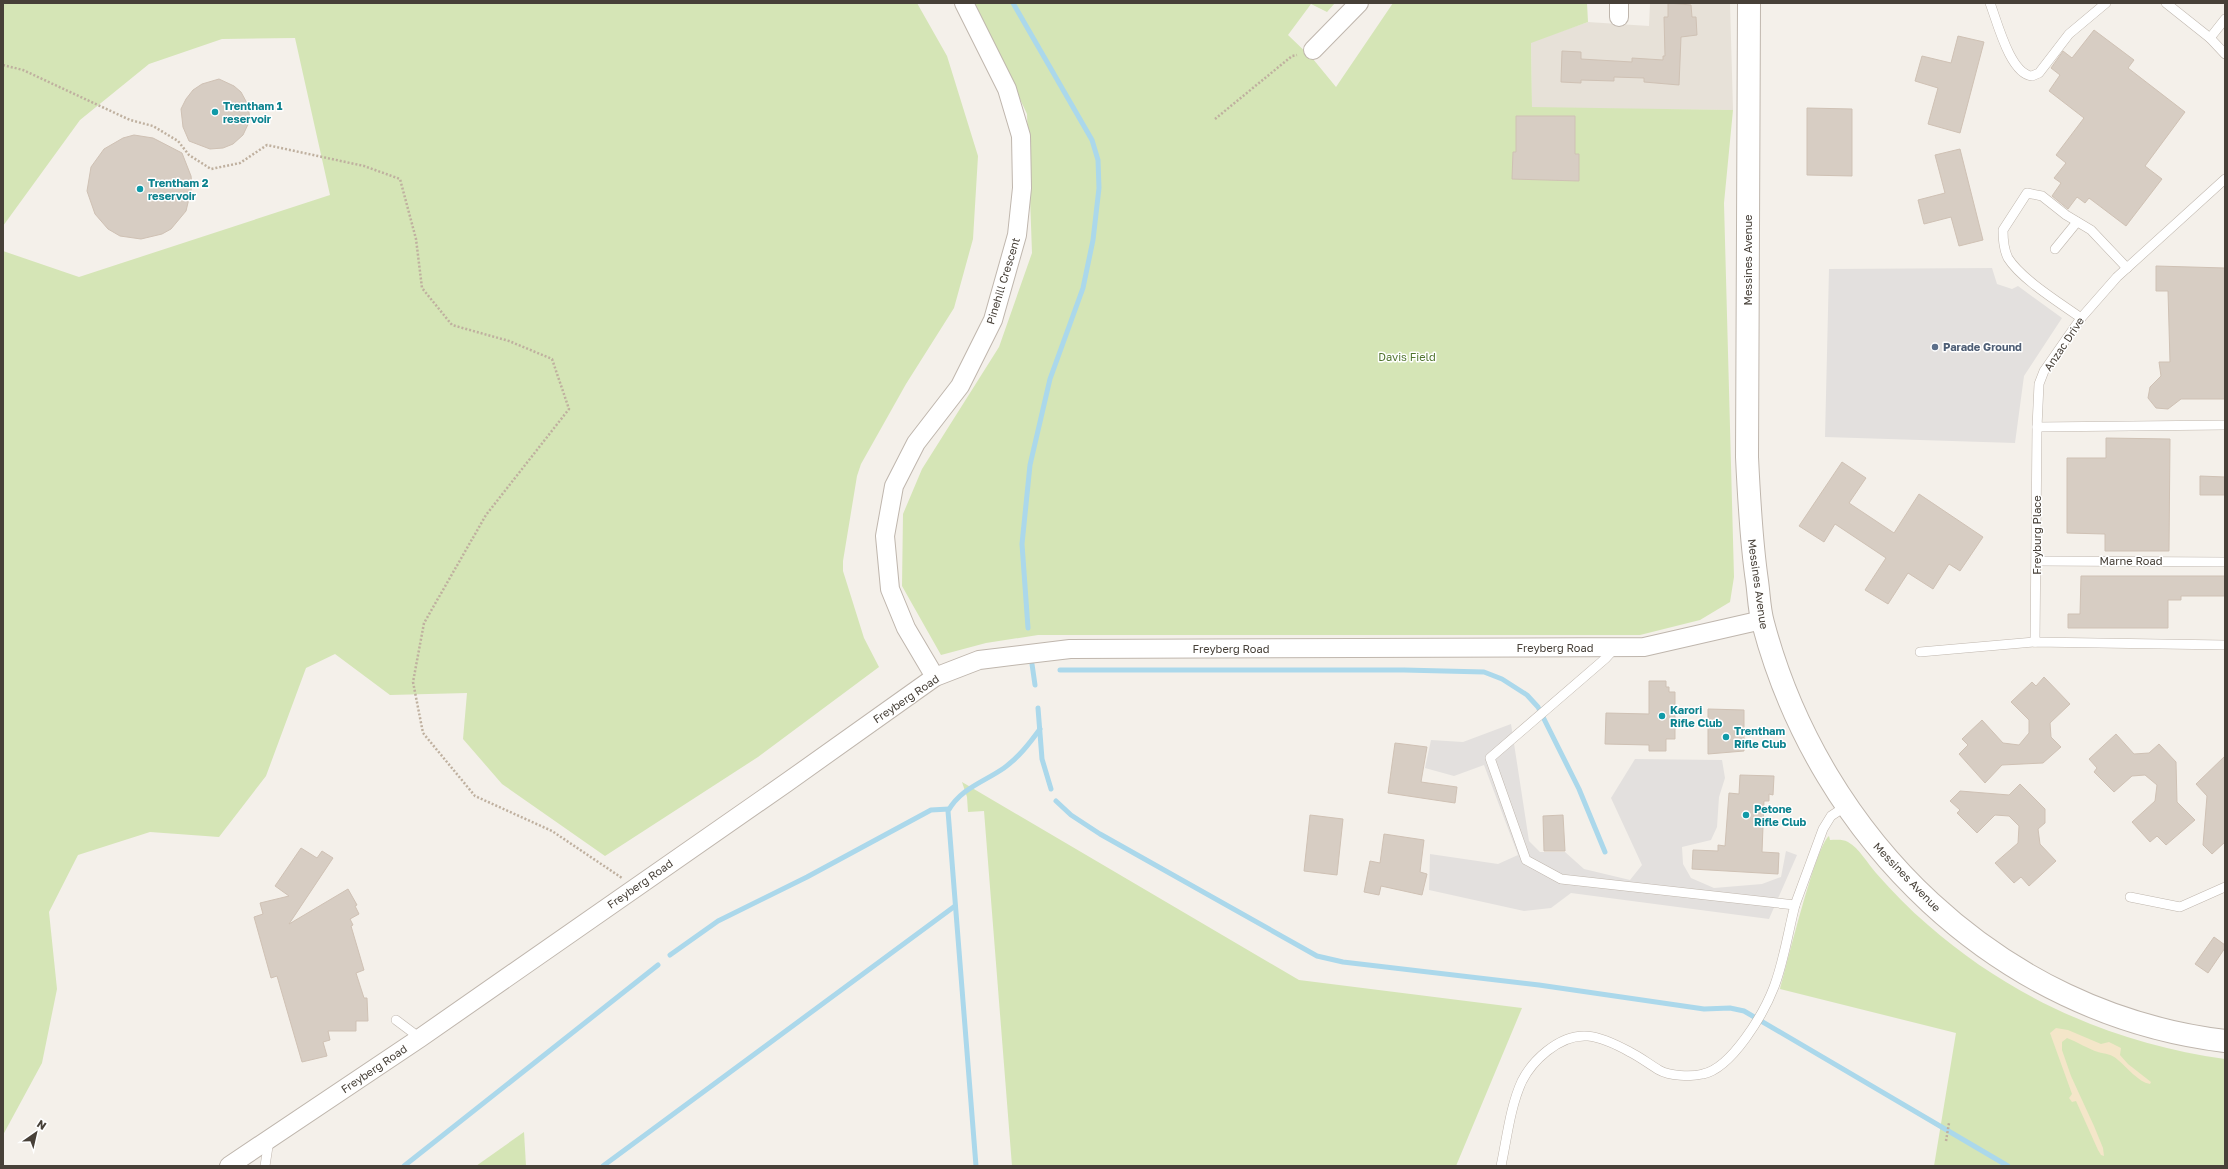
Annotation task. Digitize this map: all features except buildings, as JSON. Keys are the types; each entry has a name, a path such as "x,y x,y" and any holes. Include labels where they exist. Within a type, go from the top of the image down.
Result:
{"street":[{"name":"Pinehill Crescent","path":"935,677 906,628 890,589 885,536 894,486 916,443 960,386 993,320 1017,235 1022,188 1021,136 1007,89 964,3"},
{"path":"1313,50 1359,3"},
{"name":"Messines Avenue","path":"1749,3 1747,457 1752,541 1762,620 1787,698 1808,744 1846,806 1871,839 1924,898 1951,922 1996,955 2077,1000 2104,1011 2196,1037 2225,1041"},
{"name":"Freyberg Road","path":"229,1166 420,1038 786,783 935,677 980,660 1070,649 1644,647 1762,620"}],"lane":[{"path":"1990,3 2007,51 2020,69 2029,76 2035,76 2069,34 2106,3"},
{"path":"2166,3 2210,38 2225,54"},
{"path":"2210,38 2225,19"},
{"name":"Anzac Drive","path":"2037,427 2039,384 2044,372 2081,318 2127,268 2225,179"},
{"path":"2081,318 2018,270 2007,257 2003,239 2003,230 2027,193 2042,196 2077,222 2091,230 2127,268"},
{"path":"2054,249 2077,222"},
{"path":"2037,427 2225,426"},
{"name":"Freyburg Place","path":"2035,642 2037,561 2037,427"},
{"name":"Marne Road","path":"2037,561 2225,562"},
{"path":"1920,652 2035,642 2225,645"},
{"path":"1616,648 1490,758 1526,860 1561,879 1794,905"},
{"path":"1501,1166 1513,1112 1522,1081 1536,1060 1561,1040 1585,1035 1608,1040 1638,1056 1660,1071 1688,1075 1704,1074 1718,1068 1735,1052 1763,1011 1774,987 1794,905 1823,829 1831,816 1846,806"},
{"path":"2130,897 2180,907 2225,887"},
{"path":"396,1020 420,1038"},
{"path":"265,1166 270,1138"}],"path":[{"path":"1215,119 1292,56 1313,50"},
{"path":"3,65 23,70 130,120 153,126 178,141 189,155 210,169 240,163 267,145 364,166 400,179 416,239 422,288 452,325 509,341 552,359 569,409 486,515 424,623 413,682 423,733 475,796 552,831 635,887"},
{"path":"1946,1141 1949,1123"}],"shaded area":[{"path":"1650,3 1730,3 1733,110 1532,108 1531,42 1588,22 1649,26"},
{"name":"Parade Ground","path":"1992,268 1997,284 2012,289 2018,286 2062,318 2024,376 2015,443 1825,437 1829,269"},
{"path":"1511,724 1529,841 1540,852 1565,852 1584,869 1630,880 1642,865 1611,798 1635,759 1722,760 1725,778 1719,797 1717,827 1711,840 1682,847 1683,864 1691,878 1714,888 1762,884 1781,877 1786,851 1797,855 1769,919 1571,893 1551,908 1524,911 1429,890 1430,854 1498,864 1518,855 1484,765 1454,776 1425,768 1431,740 1463,742"}],"green space":[{"path":"3,3 917,3 947,56 978,156 973,239 954,308 906,384 861,464 857,476 843,561 843,571 864,638 879,667 758,757 605,856 502,784 463,739 467,693 390,695 335,654 306,668 266,776 219,837 150,832 78,855 49,912 57,989 42,1063 3,1135 3,251 79,277 330,195 295,38 222,39 149,64 80,120 3,226"},
{"name":"Davis Field","path":"975,3 1335,3 1327,12 1311,4 1288,35 1313,59 1336,87 1393,3 1587,3 1588,22 1531,43 1532,107 1733,110 1724,203 1734,577 1730,602 1700,620 1640,635 1038,635 986,643 941,655 902,586 903,514 922,469 999,347 1032,253 1027,114"},
{"path":"962,782 1299,980 1522,1008 1456,1166 1012,1166 984,811 968,812 967,797"},
{"path":"1829,836 1830,840 1844,840 1848,842 1860,852 1882,880 1907,906 1960,951 1994,975 2029,996 2066,1014 2144,1042 2184,1052 2225,1059 2225,1166 1934,1166 1956,1033 1780,989 1816,861"},
{"path":"524,1132 526,1166 476,1166"}],"sand":[{"path":"2056,1028 2068,1030 2101,1044 2109,1042 2121,1048 2120,1055 2128,1064 2151,1082 2150,1084 2141,1080 2111,1055 2094,1051 2067,1038 2062,1042 2062,1050 2071,1076 2094,1126 2103,1148 2104,1156 2101,1155 2098,1150 2076,1101 2072,1102 2069,1098 2072,1094 2050,1033"}],"waterway":[{"path":"1013,3 1092,140 1098,160 1099,188 1093,240 1083,288 1050,379 1030,465 1022,544 1028,628"},
{"path":"1032,664 1035,685"},
{"path":"1060,670 1404,670 1484,672 1502,679 1527,695 1538,707 1579,789 1605,852"},
{"path":"1038,708 1042,759 1051,789"},
{"path":"976,1166 948,811 953,803 966,791 1004,768 1028,745 1040,729"},
{"path":"1056,801 1071,815 1100,834 1317,956 1343,962 1539,985 1704,1009 1730,1008 1744,1011 2008,1166"},
{"path":"670,955 718,921 807,877 931,810 949,809"},
{"path":"603,1166 955,906"},
{"path":"404,1166 658,965"}],"place":[{"name":"Trentham 1 reservoir","path":"215,112"},
{"name":"Trentham 2 reservoir","path":"140,189"},
{"name":"Parade Ground","path":"1935,347"},
{"name":"Karori Rifle Club","path":"1662,716"},
{"name":"Trentham Rifle Club","path":"1726,737"},
{"name":"Petone Rifle Club","path":"1746,815"}]}
